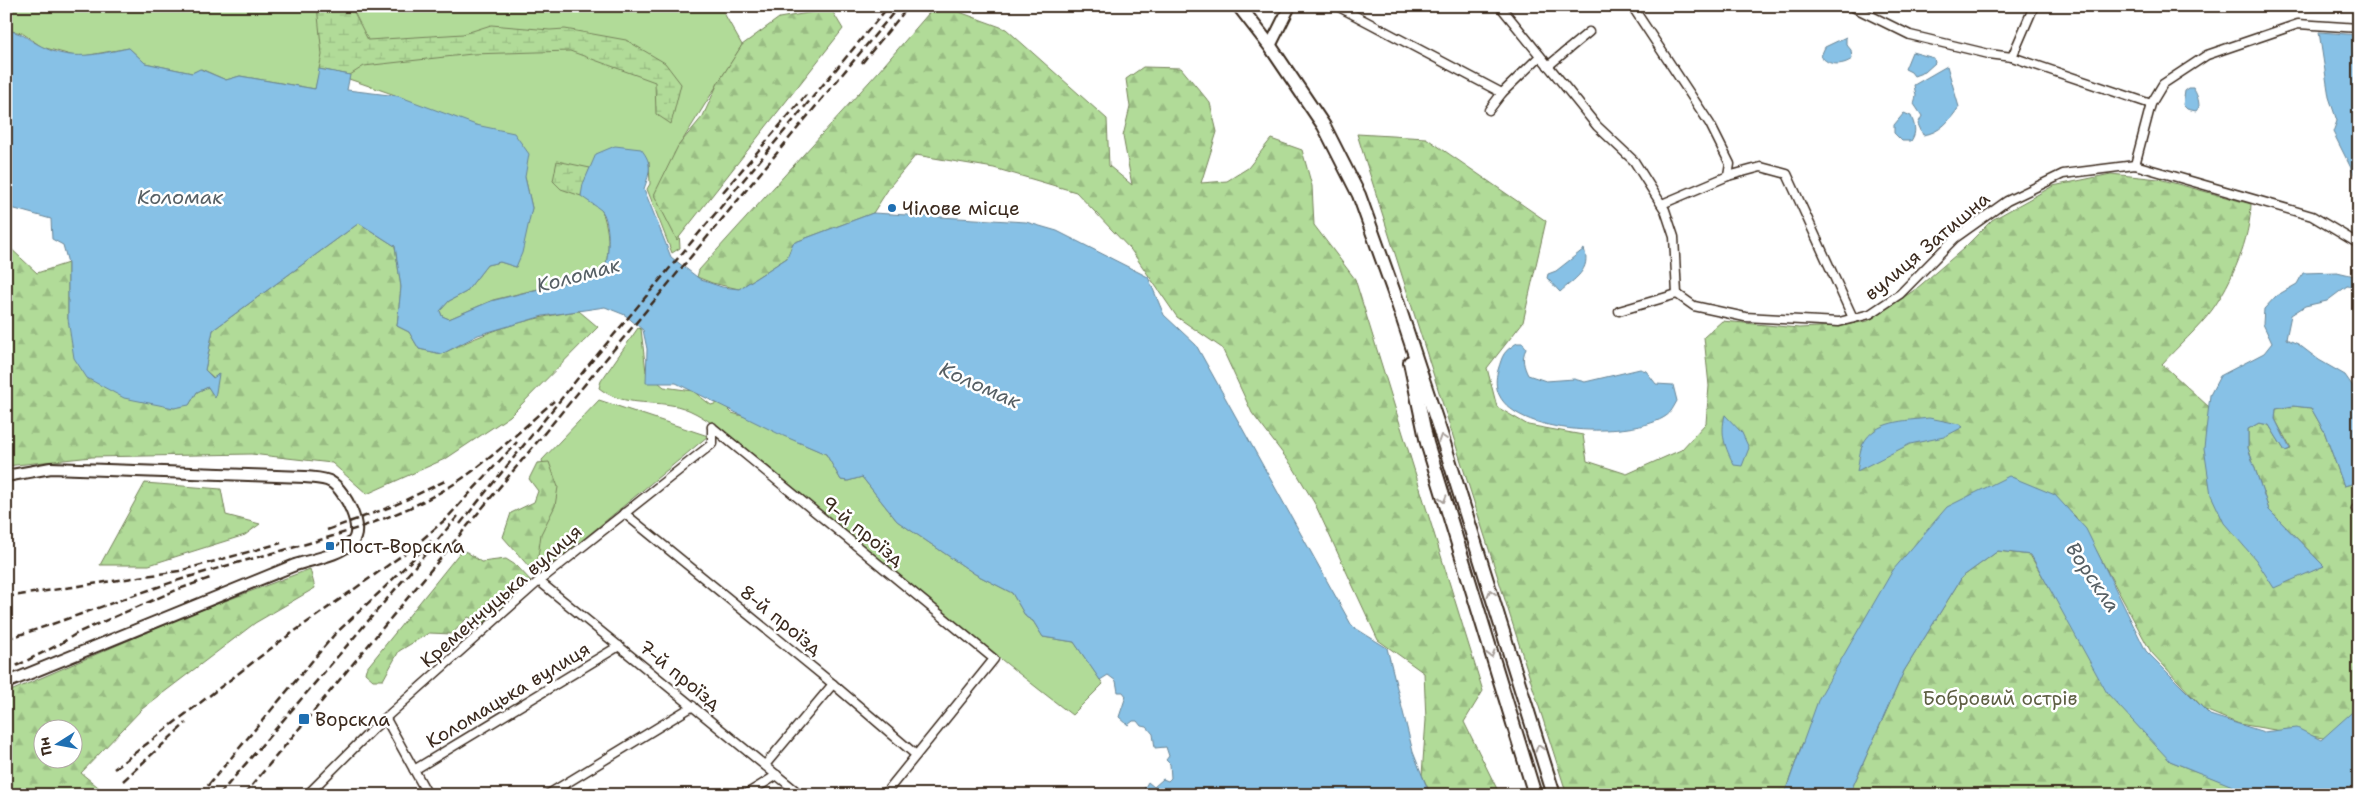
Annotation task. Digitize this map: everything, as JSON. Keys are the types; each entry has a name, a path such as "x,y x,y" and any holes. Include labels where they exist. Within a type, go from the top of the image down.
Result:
{"highway":[{"path":"1239,6 1270,46 1324,126 1359,195 1396,298 1554,795"},
{"path":"1396,298 1427,443 1535,795"}],"street":[{"path":"1270,46 1290,6"},
{"path":"1337,6 1502,93"},
{"path":"1500,6 1597,126 1634,161 1666,210 1674,237 1677,294 1618,311"},
{"path":"1632,6 1710,124 1730,164 1728,176"},
{"path":"1851,6 1910,35 1989,54 2012,57 2151,104"},
{"path":"2012,57 2034,6"},
{"path":"2359,28 2298,24 2207,55 2163,84 2151,104 2135,165 2312,216 2359,244"},
{"path":"1548,66 1589,32"},
{"path":"1489,110 1502,93 1540,56"},
{"name":"вулиця Затишна","path":"1677,294 1694,306 1745,317 1839,322 1870,314 1900,294 1955,238 2007,201 2064,174 2135,165"},
{"name":"вулиця Затишна","path":"1662,204 1728,176 1762,167 1787,174 1853,318"},
{"name":"Кременчуцька вулиця","path":"307,795 373,729 539,581 712,444 712,427"},
{"name":"9-й проїзд","path":"712,427 994,659 916,756"},
{"path":"6,476 51,468 305,476 331,482 344,494 353,514 357,534 354,541 338,552 295,565 6,683"},
{"name":"8-й проїзд","path":"624,513 833,684 916,756"},
{"name":"7-й проїзд","path":"539,581 801,795"},
{"name":"Коломацька вулиця","path":"414,770 619,646"},
{"path":"765,765 833,684"},
{"path":"546,795 693,706"},
{"path":"386,719 428,795"},
{"path":"884,795 916,756"},
{"path":"744,795 778,776"}],"green space":[{"path":"6,6 720,6 742,45 674,154 680,248 672,253 647,189 650,184 649,161 602,211 608,240 605,268 591,276 493,300 449,319 442,316 440,311 449,301 466,292 487,265 500,262 516,267 532,208 525,177 398,96 320,69 315,89 240,76 226,80 201,69 192,73 145,63 129,48 78,57 42,47 22,33 6,30"},
{"path":"317,6 351,6 368,40 463,34 491,25 550,30 565,29 626,40 665,63 681,84 671,124 656,114 655,82 570,51 472,54 364,66 350,75 319,69 322,55"},
{"path":"935,6 943,6 1006,29 1107,119 1109,166 1132,185 1123,136 1130,107 1126,79 1143,67 1181,68 1210,103 1217,132 1201,183 1227,181 1248,168 1271,139 1302,150 1312,186 1314,225 1355,279 1483,691 1464,722 1500,795 1431,795 1422,775 1426,720 1424,673 1378,640 1315,504 1293,467 1252,413 1222,348 1177,317 1131,250 1076,192 994,168 916,155 891,185 873,213 793,243 787,258 739,289 712,283 697,277 699,270 879,71"},
{"path":"831,9 843,29 677,240 654,195 678,146 703,116 718,83 742,45 779,18"},
{"path":"1357,134 1426,138 1546,221 1523,322 1487,368 1497,407 1528,425 1583,435 1587,461 1627,474 1681,450 1706,423 1709,386 1704,337 1722,321 1799,328 1838,326 1868,321 1916,289 1963,249 1992,220 2053,186 2111,174 2159,179 2251,204 2247,231 2239,260 2226,287 2212,310 2162,364 2209,407 2214,481 2312,571 2324,566 2269,510 2248,448 2248,429 2259,423 2269,425 2285,451 2291,449 2275,419 2276,409 2293,406 2311,408 2324,431 2344,486 2359,482 2359,707 2329,739 2239,724 2205,710 2151,652 2097,552 2075,516 2036,487 1802,744 1784,795 1567,795"},
{"path":"557,161 590,168 581,196 561,189 553,181"},
{"path":"359,223 395,246 401,287 397,326 409,332 419,349 442,354 508,326 542,317 579,311 598,327 510,416 447,458 367,494 332,463 251,454 92,457 6,466 6,244 37,273 68,263 68,319 189,405 197,392 208,387 215,397 218,374 214,378 205,370 213,330"},
{"path":"638,328 641,329 646,372 664,387 693,391 711,405 721,402 732,413 760,421 796,441 826,454 841,480 848,481 862,477 897,521 975,574 1012,593 1026,617 1033,621 1043,637 1074,642 1103,684 1072,715 708,420 684,408 624,400 599,388 601,381"},
{"path":"599,400 708,436 544,572 520,548 549,492 542,460"},
{"path":"549,462 558,487 555,506 541,534 537,565 530,568 503,537 511,513 534,502 538,491 529,479 537,463"},
{"path":"145,483 221,489 226,515 260,524 245,535 149,565 100,565"},
{"path":"461,551 467,552 481,562 506,559 517,566 531,581 518,596 486,624 468,617 452,634 429,633 399,651 383,680 373,680 365,673 366,669"},
{"name":"Бобровий острів","path":"1998,551 2030,555 2053,594 2170,761 2245,790 2267,795 1849,795 1904,671 1962,577"},
{"path":"310,569 315,588 255,623 142,709 81,773 108,795 6,795 6,693 185,616"}],"water":[{"name":"Коломак","path":"6,30 22,35 41,46 63,54 85,55 129,48 145,63 192,73 200,69 226,80 240,76 315,89 319,69 350,75 347,90 398,96 476,125 514,133 529,154 525,177 532,208 522,253 516,267 500,262 487,265 466,292 449,301 440,311 442,316 449,319 491,301 591,276 605,268 608,230 604,215 601,210 581,196 583,184 596,154 615,146 641,149 645,154 649,164 649,173 644,189 671,257 701,280 722,287 739,289 787,258 793,243 873,213 1026,222 1057,231 1148,277 1164,315 1196,345 1352,626 1387,648 1413,752 1430,795 1135,795 1143,791 1148,782 1154,787 1163,779 1168,781 1171,778 1170,764 1166,760 1169,756 1166,747 1155,748 1153,734 1147,727 1141,726 1137,721 1133,721 1128,725 1119,717 1126,696 1123,692 1118,692 1116,681 1108,675 1100,680 1074,642 1043,637 1033,621 1026,617 1012,593 975,574 897,521 862,477 848,481 841,480 826,454 779,434 676,383 646,383 647,349 643,330 625,315 605,307 543,316 478,335 442,354 419,349 409,332 397,326 401,287 395,246 359,223 213,330 205,370 213,378 219,374 215,398 208,387 197,392 189,405 174,408 124,398 87,378 74,358 68,319 68,263 63,245 52,239 51,219 15,209 6,209"},
{"path":"2319,32 2359,35 2359,184 2333,132 2337,121 2329,97"},
{"path":"1846,37 1846,44 1851,50 1852,59 1844,63 1835,64 1827,62 1821,56 1825,47"},
{"path":"1912,52 1934,58 1935,63 1925,72 1914,76 1905,69"},
{"path":"1947,66 1959,107 1939,129 1923,135 1918,124 1922,116 1914,104 1916,96 1914,85"},
{"path":"2193,88 2198,97 2199,107 2196,111 2187,109 2183,105 2185,91"},
{"path":"1904,113 1911,116 1914,126 1915,132 1911,141 1902,141 1894,133 1894,125"},
{"path":"1584,249 1586,263 1584,268 1560,292 1547,278 1548,274 1556,271"},
{"path":"2337,272 2359,277 2359,287 2347,286 2327,301 2305,306 2291,315 2286,339 2298,344 2319,360 2345,375 2359,395 2359,482 2344,486 2324,431 2311,408 2293,406 2276,409 2275,419 2290,449 2285,451 2269,425 2259,423 2248,429 2248,448 2269,510 2324,566 2274,588 2256,560 2224,523 2211,495 2204,448 2210,395 2220,376 2264,353 2272,343 2263,324 2264,309 2276,296 2297,284 2303,273"},
{"path":"1517,343 1523,343 1526,349 1524,362 1528,375 1546,381 1574,379 1585,382 1640,369 1646,371 1656,384 1673,385 1677,401 1666,416 1648,424 1622,429 1561,428 1533,421 1511,409 1498,392 1498,370 1501,360 1506,351"},
{"path":"1725,415 1742,433 1749,448 1742,466 1734,465 1726,447 1723,435"},
{"path":"1929,418 1959,424 1963,427 1944,437 1910,444 1857,471 1863,444 1875,430 1901,421"},
{"path":"2009,476 2055,495 2086,529 2146,651 2210,715 2264,732 2297,728 2321,740 2359,706 2359,784 2341,791 2340,795 2267,795 2245,791 2170,761 2107,693 2031,555 1998,551 1962,577 1904,671 1849,795 1784,795 1819,698 1893,570 1947,507"}],"railway":[{"path":"460,524 587,367 889,6"},
{"path":"244,795 899,6"},
{"path":"862,63 909,6"},
{"path":"723,192 806,95"},
{"path":"6,639 192,576 349,531 410,508 439,493 470,473 554,401"},
{"path":"114,769 278,643 411,549 446,519 517,442"},
{"path":"327,530 393,506 445,481"},
{"path":"219,795 458,516"},
{"path":"200,795 334,635 432,540"},
{"path":"6,597 179,571 281,543"},
{"path":"6,671 60,644 79,632 179,589 213,577"},
{"path":"123,781 186,723"}],"place":[{"name":"Чілове місце","path":"892,208"},
{"name":"Пост-Ворскла","path":"330,546"},
{"name":"Ворскла","path":"304,719"}]}
